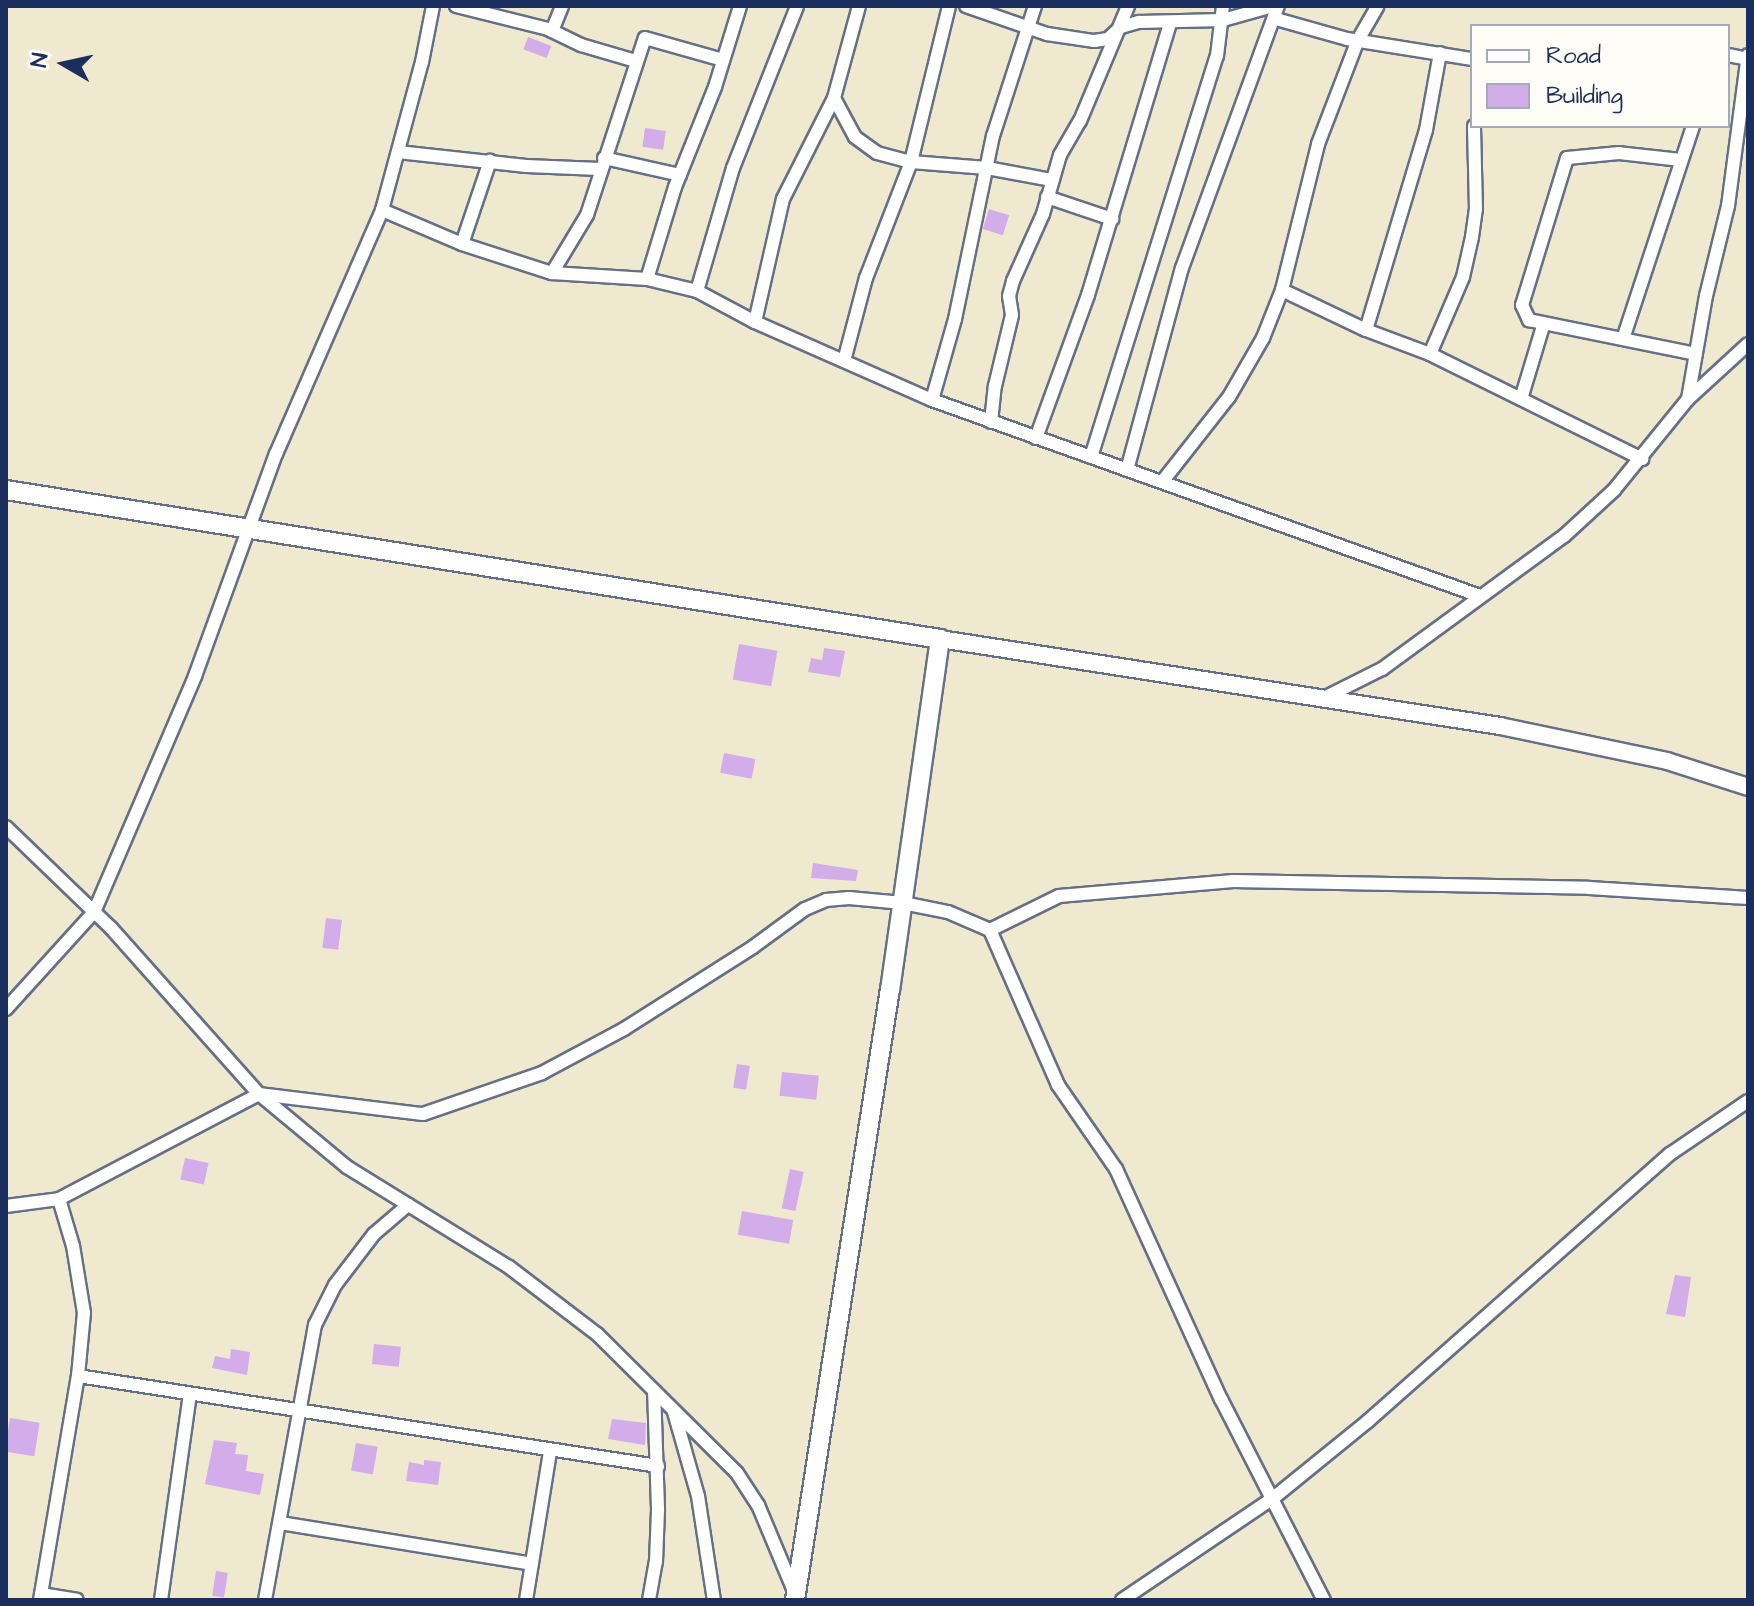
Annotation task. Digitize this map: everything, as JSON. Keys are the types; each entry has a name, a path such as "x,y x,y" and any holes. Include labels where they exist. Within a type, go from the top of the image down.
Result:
{"main road":[{"path":"6,490 940,639 903,903 795,1598"}],"street":[{"path":"6,1009 94,912 195,676 276,454 382,210 422,62 433,6"},
{"path":"456,6 552,31 581,45 636,61"},
{"path":"552,31 562,6"},
{"path":"647,279 740,6"},
{"path":"697,291 733,168 797,6"},
{"path":"755,322 783,199 834,98 859,6"},
{"path":"844,361 866,278 911,162 949,6"},
{"path":"966,6 1029,28 1094,41 1108,39 1121,27 1139,22 1170,23 1223,13 1276,10 1358,40 1470,59"},
{"path":"932,400 955,319 993,136 1035,6"},
{"path":"991,422 995,386 1012,315 1009,296 1051,180 1128,6"},
{"path":"1162,482 1229,397 1263,338 1282,290 1313,158 1358,40 1378,6"},
{"path":"1127,470 1182,268 1276,10"},
{"path":"1091,457 1217,56 1223,13"},
{"path":"1036,438 1112,219 1170,23"},
{"path":"552,273 583,225 636,61 649,37 723,60"},
{"path":"1366,330 1426,130 1440,53"},
{"path":"1688,399 1728,206 1734,122 1748,57"},
{"path":"834,98 846,124 865,147 911,162 987,168 1051,180"},
{"path":"1430,354 1463,277 1472,237 1476,209 1474,128"},
{"path":"1623,339 1692,128"},
{"path":"398,152 490,161 602,163 680,175"},
{"path":"1681,160 1619,153 1567,158 1522,305 1526,317 1544,323 1696,354"},
{"path":"462,244 490,161"},
{"path":"1047,197 1112,219"},
{"path":"382,210 462,244 552,273 647,279 697,291 755,322 932,400 1266,516 1480,596"},
{"path":"1282,290 1366,330 1430,354 1642,459"},
{"path":"1521,399 1544,323"},
{"path":"1324,698 1382,669 1564,536 1642,459 1688,399 1748,344"},
{"path":"940,639 1500,726 1616,749 1748,787"},
{"path":"6,827 94,912 259,1094 347,1167 509,1267 597,1334 737,1473 758,1505 795,1598"},
{"path":"990,930 1059,896 1233,881 1589,888 1748,898"},
{"path":"6,1206 59,1199 259,1094 423,1114 556,1066 637,1021 753,947 805,909 826,900 849,898 903,903 948,912 990,930 1058,1085 1116,1169 1221,1399 1324,1600"},
{"path":"1122,1600 1272,1499 1368,1421 1670,1154 1748,1101"},
{"path":"59,1199 73,1246 84,1313 78,1376 41,1597 77,1600"},
{"path":"265,1600 315,1325 335,1285 374,1234 408,1205"},
{"path":"78,1376 658,1466"},
{"path":"649,1600 656,1562 658,1466 654,1391"},
{"path":"161,1600 190,1394"},
{"path":"674,1410 698,1496 714,1600"},
{"path":"526,1600 550,1451"},
{"path":"280,1523 532,1564"}],"building":[{"path":"528,37 551,46 547,58 523,49"},
{"path":"645,128 666,131 663,150 642,147"},
{"path":"989,209 1009,215 1003,235 983,229"},
{"path":"739,644 777,651 771,686 733,679"},
{"path":"824,648 845,651 840,677 808,672 811,658 822,660"},
{"path":"724,753 755,759 752,779 720,773"},
{"path":"813,863 858,870 856,881 811,878"},
{"path":"326,918 342,920 338,950 322,948"},
{"path":"737,1064 750,1066 746,1090 733,1088"},
{"path":"782,1072 819,1076 816,1100 779,1096"},
{"path":"185,1158 208,1163 204,1185 180,1180"},
{"path":"790,1169 804,1172 795,1211 782,1208"},
{"path":"742,1211 793,1220 789,1244 738,1235"},
{"path":"1675,1275 1691,1277 1685,1317 1666,1314"},
{"path":"374,1344 401,1347 399,1367 372,1364"},
{"path":"231,1349 250,1352 247,1375 212,1368 215,1356 230,1359"},
{"path":"10,1418 40,1423 34,1456 6,1452"},
{"path":"612,1419 646,1423 645,1445 608,1439"},
{"path":"214,1440 237,1443 235,1454 248,1455 246,1471 264,1474 260,1495 205,1484"},
{"path":"356,1443 378,1447 373,1474 351,1471"},
{"path":"424,1460 441,1462 438,1485 406,1481 409,1462 424,1465"},
{"path":"216,1571 228,1573 224,1598 212,1596"}]}
